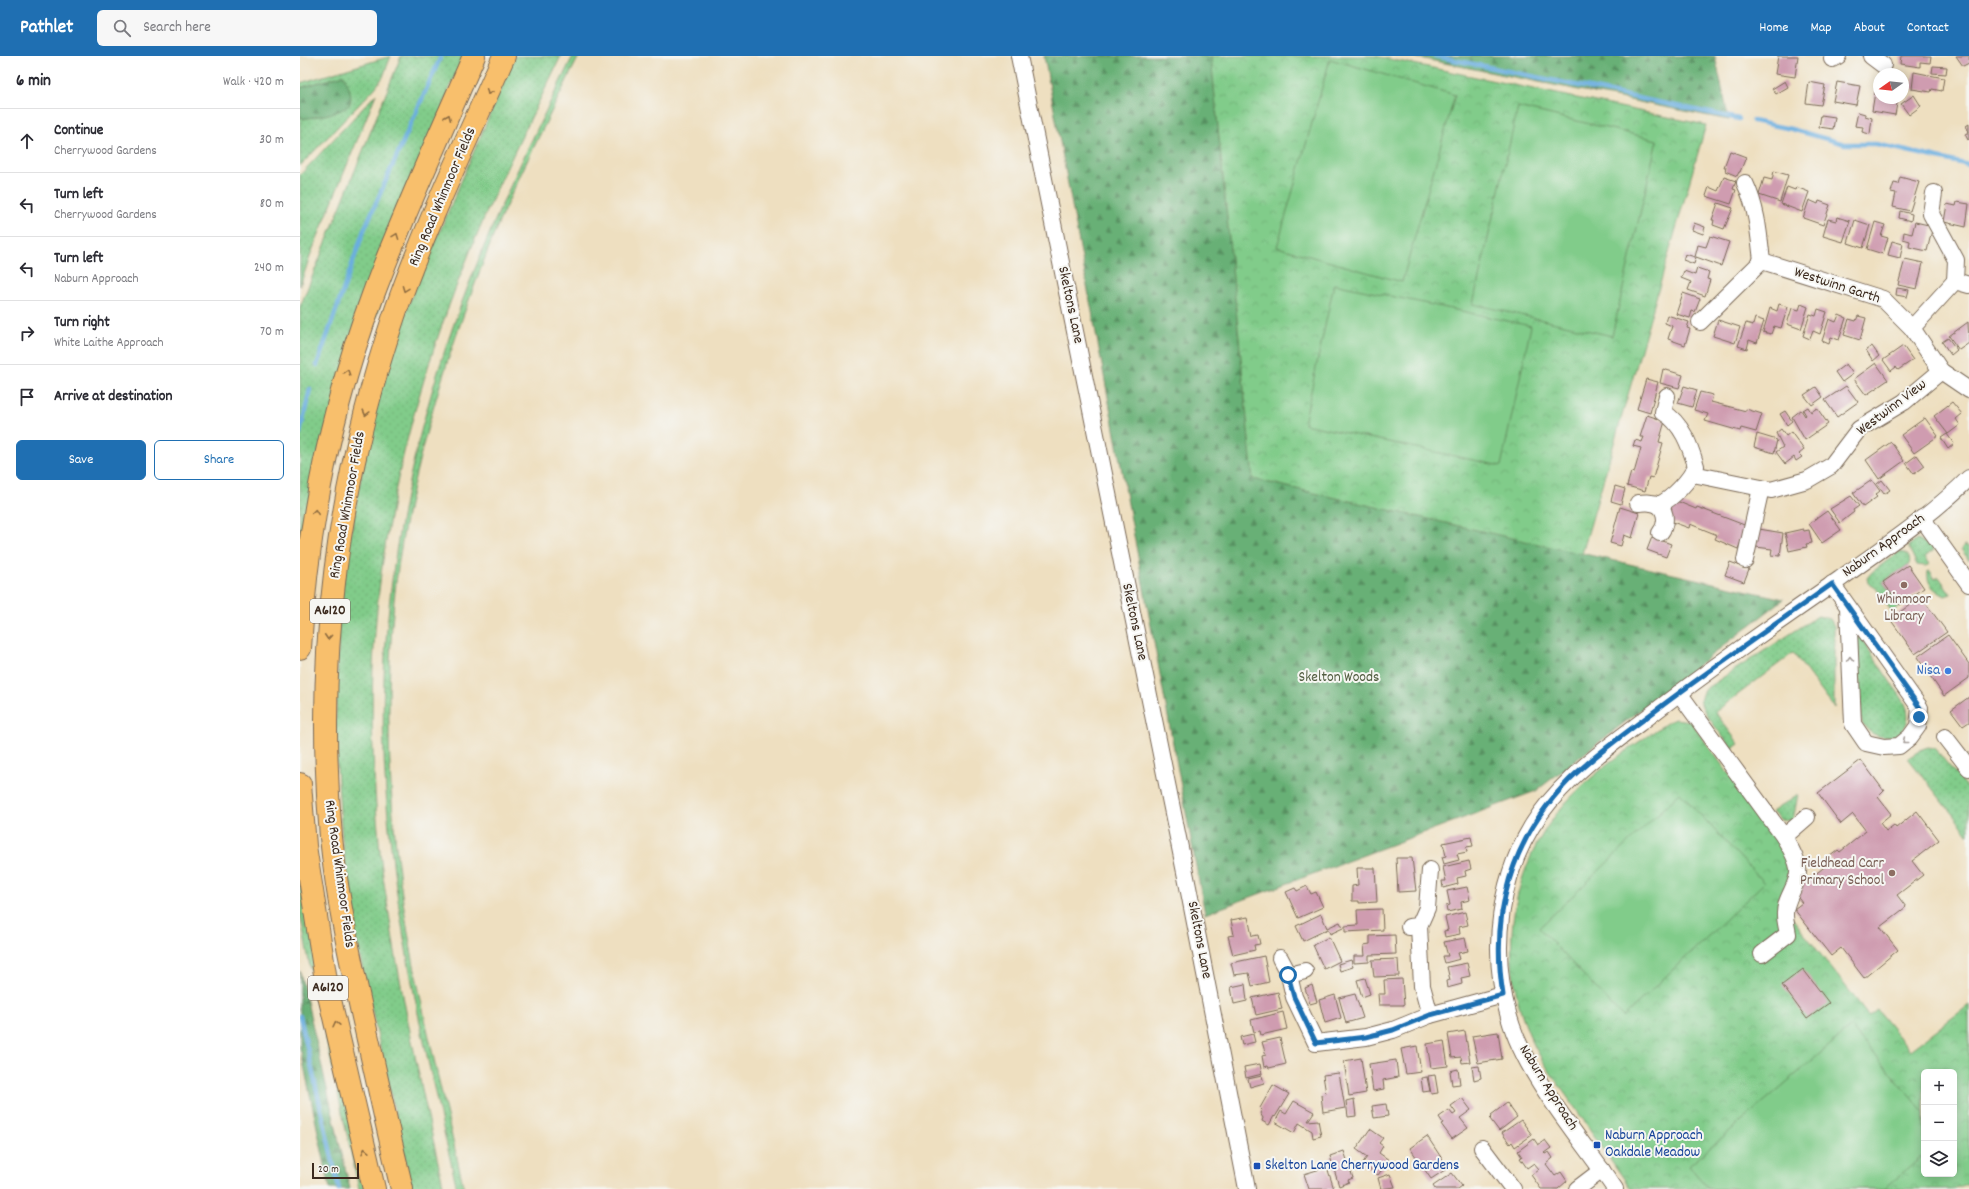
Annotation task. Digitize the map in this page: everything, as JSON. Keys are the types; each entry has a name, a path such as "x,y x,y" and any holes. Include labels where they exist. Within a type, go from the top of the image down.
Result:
{"highway":[{"name":"Ring Road Whinmoor Fields","path":"300,648 304,592 317,498 346,375 372,296 396,235 474,56"},
{"name":"Ring Road Whinmoor Fields","path":"402,1189 354,977 332,840 325,711 330,616 339,541 354,458 378,368 397,308 421,247 504,56"},
{"name":"Ring Road Whinmoor Fields","path":"300,784 305,846 327,987 374,1189"}],"street":[{"name":"Skeltons Lane","path":"1019,56 1187,879 1248,1189"},
{"path":"1700,322 1762,261 1757,215 1752,197 1745,183"},
{"path":"1912,328 1962,283 1956,260 1931,214 1934,193"},
{"name":"Westwinn Garth","path":"1762,261 1883,299 1912,328 1941,371 1969,390"},
{"name":"Westwinn View","path":"1693,474 1771,490 1807,480 1831,466 1859,429 1904,402 1941,371"},
{"path":"1659,506 1666,502 1693,474 1696,466 1688,444 1671,417 1663,412 1667,396"},
{"name":"Naburn Approach","path":"1616,1189 1529,1064 1509,1019 1503,995 1498,951 1504,900 1510,874 1530,831 1540,815 1571,779 1594,758 1679,693 1922,518 1946,500 1969,478"},
{"path":"1745,560 1761,488"},
{"path":"1638,503 1652,502 1659,506 1665,513 1665,527 1660,533"},
{"path":"1922,518 1969,584"},
{"path":"1832,584 1920,708 1918,726 1910,737 1899,746 1884,747 1866,743 1853,724 1848,607"},
{"path":"1679,693 1784,837 1795,858 1798,868 1798,877 1784,915 1788,934 1762,954"},
{"path":"1945,737 1969,768"},
{"path":"1784,837 1807,817"},
{"path":"1430,870 1427,908 1414,926 1422,986 1430,1015"},
{"path":"1280,958 1288,975 1294,997 1316,1043 1366,1037 1393,1030 1430,1015 1503,995"},
{"path":"1288,975 1305,971"},
{"path":"1482,1148 1513,1189"},
{"path":"1577,1189 1602,1170"}],"green space":[{"path":"391,56 383,77 375,88 300,166 300,115 303,119 344,76 300,88 300,83"},
{"path":"401,56 465,56 450,87 300,554 300,307"},
{"path":"515,56 561,56 479,229 434,349 405,447 394,496 378,596 374,647 372,720 375,793 380,854 405,1007 444,1189 412,1189 355,935 342,839 335,738 340,592 371,422 408,305"},
{"path":"573,56 579,56 498,223 449,358 436,398 415,479 406,519 394,600 390,659 389,748 395,836 400,881 415,969 464,1189 457,1189 412,984 395,881 389,829 385,777 383,714 385,651 391,588 400,525 413,463 429,401 448,340 470,281 506,195"},
{"name":"Skelton Woods","path":"1044,56 1211,56 1253,479 1784,599 1536,791 1205,914"},
{"path":"1211,56 1375,56 1706,125 1582,554 1253,479"},
{"path":"1409,56 1715,56 1729,120"},
{"path":"1330,59 1455,95 1402,282 1277,247"},
{"path":"344,75 351,96 350,103 336,112 303,119 300,115 300,88"},
{"path":"376,94 310,256 300,286 300,175"},
{"path":"1518,107 1657,140 1612,336 1473,304"},
{"path":"1334,284 1531,326 1501,466 1304,424"},
{"path":"1917,540 1930,545 1934,550 1925,557 1930,564 1925,566 1917,565 1908,546"},
{"path":"1964,545 1969,547 1969,560 1961,549"},
{"path":"1899,552 1907,554 1910,560 1909,566 1908,565 1883,582 1900,605 1892,612 1876,588 1868,583 1867,578 1872,572"},
{"path":"1928,571 1930,571 1935,579 1939,577 1951,594 1945,596 1934,589 1928,580"},
{"path":"1818,616 1830,619 1834,626 1834,708 1793,653 1715,712 1739,744 1732,749 1710,720 1701,704 1705,689"},
{"path":"1857,632 1900,695 1907,709 1908,719 1905,727 1893,736 1885,737 1876,735 1869,731 1862,723"},
{"path":"1675,719 1690,721 1793,862 1788,889 1778,900 1869,1016 1877,1010 1910,1050 1969,1005 1969,1183 1953,1189 1631,1189 1547,1068 1535,1047 1522,1015 1514,981 1512,947 1514,913 1522,880 1535,849 1552,819 1586,783 1608,764 1668,722"},
{"path":"1928,747 1934,748 1969,789 1969,835 1908,758"},
{"path":"1680,793 1764,883 1623,1017 1539,928"},
{"path":"1798,794 1793,821 1781,820 1772,812"},
{"path":"300,877 365,1189 359,1189 309,962 300,913"},
{"path":"300,971 350,1189 330,1189 300,1047"},
{"path":"1851,1027 1921,1109 1921,1158 1884,1189 1709,1189 1689,1166"}],"building":[{"path":"1778,56 1798,56 1795,77 1775,74"},
{"path":"1901,56 1931,56 1930,63 1920,62 1920,67 1900,64"},
{"path":"1956,56 1969,56 1969,63 1963,66"},
{"path":"1933,66 1947,67 1946,74 1932,73"},
{"path":"1914,72 1944,78 1942,91 1932,89 1931,92 1912,89"},
{"path":"1785,81 1788,87 1776,94 1772,89"},
{"path":"1809,82 1825,85 1821,105 1806,103"},
{"path":"1837,82 1860,86 1856,105 1833,101"},
{"path":"1914,95 1921,106 1909,115 1901,104 1909,104 1909,98"},
{"path":"1873,104 1897,104 1895,115 1872,111"},
{"path":"1858,112 1872,118 1870,134 1862,132 1863,127 1855,126"},
{"path":"1821,115 1835,117 1833,129 1819,127"},
{"path":"1969,124 1969,132 1966,126"},
{"path":"1969,132 1969,139 1968,140 1965,134"},
{"path":"1730,151 1746,157 1737,176 1725,171 1726,167 1724,167"},
{"path":"1774,171 1788,175 1780,202 1759,195 1764,178 1772,180"},
{"path":"1724,177 1736,181 1733,189 1736,190 1731,204 1706,196 1709,187 1718,191"},
{"path":"1900,177 1919,182 1910,211 1893,207 1896,193 1891,192 1894,183 1898,184"},
{"path":"1787,187 1795,190 1796,187 1809,192 1802,212 1781,204"},
{"path":"1809,200 1818,204 1819,201 1830,205 1823,225 1803,218"},
{"path":"1957,202 1969,204 1966,227 1944,222 1947,204 1956,206"},
{"path":"1718,203 1733,208 1724,229 1713,225 1714,220 1712,220"},
{"path":"1900,211 1912,214 1911,221 1899,218"},
{"path":"1837,217 1850,221 1843,242 1823,236 1828,219 1836,221"},
{"path":"1855,220 1870,225 1863,248 1848,243"},
{"path":"1875,222 1885,225 1881,236 1888,238 1883,254 1867,249"},
{"path":"1915,222 1933,226 1927,251 1909,247 1910,241 1903,239 1904,232 1912,234"},
{"path":"1694,223 1705,227 1703,234 1692,230"},
{"path":"1710,236 1729,242 1721,266 1696,257 1694,264 1683,260 1685,254 1695,257 1698,245 1706,247"},
{"path":"1892,241 1903,244 1900,258 1888,255"},
{"path":"1905,259 1923,263 1917,289 1898,285"},
{"path":"1697,268 1709,272 1707,279 1710,280 1705,296 1688,290 1691,282 1681,278 1684,271 1695,275"},
{"path":"1897,288 1909,290 1907,297 1896,295"},
{"path":"1683,293 1700,299 1695,312 1692,311 1690,318 1676,314"},
{"path":"1779,304 1788,307 1781,328 1774,326 1771,334 1763,332 1770,308 1777,311"},
{"path":"1801,304 1808,307 1801,329 1787,324 1792,308 1799,310"},
{"path":"1818,309 1827,312 1820,334 1813,331 1810,339 1803,336 1810,314 1816,316"},
{"path":"1667,315 1689,322 1687,328 1690,329 1685,345 1668,339 1672,326 1665,323"},
{"path":"1839,315 1846,318 1839,340 1831,337 1829,344 1822,341 1829,319 1836,322"},
{"path":"1858,316 1866,318 1860,340 1844,335 1849,319 1856,321"},
{"path":"1755,318 1764,321 1757,343 1749,340 1747,349 1738,346 1746,323 1753,325"},
{"path":"1718,320 1740,327 1735,343 1713,336"},
{"path":"1968,322 1969,343 1959,350 1949,336"},
{"path":"1948,338 1957,350 1951,355 1942,342"},
{"path":"1872,346 1879,356 1873,361 1866,350"},
{"path":"1903,346 1913,360 1898,370 1896,367 1891,371 1883,360"},
{"path":"1876,363 1888,380 1866,395 1854,379"},
{"path":"1846,364 1853,374 1842,382 1835,372"},
{"path":"1663,369 1683,375 1679,388 1660,383"},
{"path":"1646,379 1658,382 1650,413 1637,409"},
{"path":"1684,386 1697,390 1692,407 1678,403"},
{"path":"1846,386 1858,402 1837,417 1825,400"},
{"path":"1816,387 1823,397 1812,405 1804,395"},
{"path":"1700,392 1713,395 1711,402 1746,411 1746,409 1762,414 1756,432 1741,428 1740,431 1705,421 1708,414 1694,410"},
{"path":"1952,402 1962,414 1956,419 1960,425 1948,434 1934,416"},
{"path":"1808,407 1811,412 1817,408 1828,424 1805,440 1792,417 1801,410 1805,416 1806,415 1803,410"},
{"path":"1785,411 1792,421 1787,425 1780,414"},
{"path":"1647,415 1665,421 1659,442 1663,443 1653,478 1649,477 1645,491 1627,486 1631,472 1634,473 1641,448 1633,446 1635,440 1642,442 1644,437 1640,437"},
{"path":"1925,418 1938,436 1914,453 1901,435"},
{"path":"1781,429 1786,436 1791,432 1804,450 1799,454 1802,457 1796,461 1794,457 1785,464 1776,452 1783,447 1776,433"},
{"path":"1757,434 1777,440 1774,453 1754,447"},
{"path":"1947,434 1954,444 1948,449 1941,438"},
{"path":"1891,442 1904,461 1879,479 1866,460"},
{"path":"1917,455 1925,466 1914,474 1906,463"},
{"path":"1872,480 1880,491 1875,495 1877,497 1863,507 1853,493"},
{"path":"1882,480 1890,490 1884,494 1877,484"},
{"path":"1615,486 1625,489 1621,504 1611,501"},
{"path":"1851,496 1859,506 1840,523 1830,509"},
{"path":"1674,500 1747,526 1738,549 1715,539 1717,535 1715,534 1690,524 1689,528 1667,520"},
{"path":"1620,507 1639,513 1632,538 1624,535 1621,546 1610,543"},
{"path":"1827,511 1841,530 1822,543 1809,524"},
{"path":"1759,529 1783,533 1780,556 1771,555 1772,549 1756,547"},
{"path":"1803,529 1804,531 1809,530 1812,543 1806,544 1807,547 1789,551 1785,533"},
{"path":"1652,537 1671,544 1666,557 1647,550"},
{"path":"1730,562 1749,569 1744,582 1725,575"},
{"name":"Whinmoor Library","path":"1908,565 1924,588 1900,605 1883,582"},
{"path":"1921,597 1947,632 1915,654 1890,619"},
{"name":"Nisa","path":"1948,635 1969,664 1969,678 1944,696 1917,657"},
{"path":"1969,697 1969,722 1963,726 1951,710"},
{"path":"1861,760 1884,791 1878,797 1891,814 1880,823 1886,831 1894,825 1896,828 1917,811 1939,840 1912,861 1923,875 1897,895 1906,907 1880,927 1898,950 1864,978 1841,948 1831,956 1794,909 1802,903 1796,895 1802,890 1799,887 1832,861 1829,857 1838,850 1840,852 1866,831 1853,814 1841,824 1818,793"},
{"path":"1471,837 1473,846 1466,847 1467,852 1457,854 1459,860 1444,864 1442,857 1446,856 1443,843"},
{"path":"1396,858 1412,858 1416,891 1398,892"},
{"path":"1469,861 1471,869 1465,871 1466,876 1457,878 1458,884 1443,888 1442,881 1446,881 1443,867"},
{"path":"1357,868 1375,868 1377,902 1359,903 1359,901 1352,901 1352,886 1358,885"},
{"path":"1307,886 1311,894 1316,892 1323,907 1298,918 1286,892 1295,888 1297,891"},
{"path":"1467,887 1470,900 1461,902 1462,909 1447,912 1446,906 1450,905 1447,891"},
{"path":"1382,909 1383,930 1345,932 1345,926 1358,925 1357,910"},
{"path":"1465,912 1468,925 1459,927 1460,934 1445,937 1444,931 1448,930 1445,917"},
{"path":"1321,914 1327,928 1340,922 1343,928 1330,934 1328,929 1303,941 1296,926"},
{"path":"1248,917 1252,936 1258,935 1260,944 1254,945 1255,950 1233,955 1228,936 1234,935 1231,920"},
{"path":"1395,935 1396,954 1369,955 1369,962 1354,963 1354,956 1365,956 1364,945 1370,944 1370,936"},
{"path":"1329,937 1340,961 1324,969 1313,945"},
{"path":"1465,938 1468,951 1458,953 1460,959 1445,963 1443,956 1448,956 1444,942"},
{"path":"1264,956 1269,982 1252,986 1249,973 1234,975 1231,963"},
{"path":"1398,959 1399,976 1374,977 1372,960"},
{"path":"1351,960 1353,967 1340,971 1338,964"},
{"path":"1467,963 1470,976 1461,978 1462,984 1447,988 1446,981 1450,980 1447,967"},
{"path":"1803,969 1829,1003 1807,1019 1782,985"},
{"path":"1365,978 1370,994 1362,997 1357,980"},
{"path":"1402,979 1404,1005 1379,1005 1378,994 1385,994 1384,980"},
{"path":"1245,984 1247,1001 1234,1004 1231,987"},
{"path":"1312,985 1317,1002 1310,1004 1305,988"},
{"path":"1278,992 1282,1009 1256,1015 1252,998"},
{"path":"1355,994 1363,1018 1346,1023 1339,998"},
{"path":"1335,995 1341,1018 1325,1023 1319,1000"},
{"path":"1283,1012 1287,1029 1261,1035 1260,1031 1254,1032 1251,1020"},
{"path":"1465,1031 1470,1062 1462,1063 1461,1057 1452,1058 1448,1034"},
{"path":"1498,1032 1502,1059 1478,1063 1472,1036"},
{"path":"1253,1034 1255,1042 1242,1045 1240,1037"},
{"path":"1280,1038 1286,1064 1269,1068 1268,1066 1264,1067 1262,1056 1266,1055 1262,1042"},
{"path":"1444,1041 1448,1066 1431,1068 1427,1044"},
{"path":"1417,1046 1421,1072 1406,1074 1401,1049"},
{"path":"1361,1058 1366,1093 1349,1096 1344,1061"},
{"path":"1396,1060 1398,1077 1383,1080 1384,1089 1373,1091 1369,1064"},
{"path":"1260,1064 1262,1074 1246,1078 1244,1067"},
{"path":"1479,1066 1481,1078 1474,1080 1472,1067"},
{"path":"1458,1069 1460,1084 1452,1085 1450,1071"},
{"path":"1339,1073 1345,1108 1323,1112 1321,1095 1326,1094 1323,1075"},
{"path":"1435,1075 1438,1093 1431,1094 1428,1076"},
{"path":"1262,1076 1264,1083 1250,1087 1248,1079"},
{"path":"1427,1077 1430,1091 1423,1092 1421,1078"},
{"path":"1273,1085 1289,1094 1269,1125 1262,1121 1263,1118 1260,1113 1262,1110 1260,1108"},
{"path":"1462,1098 1471,1110 1460,1118 1468,1128 1452,1139 1441,1124 1443,1123 1439,1117 1449,1110 1453,1115 1456,1113 1451,1106"},
{"path":"1354,1099 1356,1116 1348,1117 1346,1101"},
{"path":"1294,1101 1314,1112 1308,1121 1318,1120 1321,1136 1313,1138 1312,1131 1299,1123 1294,1133 1275,1122 1281,1111 1286,1114"},
{"path":"1507,1103 1517,1117 1499,1131 1490,1119 1492,1117 1491,1115"},
{"path":"1386,1104 1388,1116 1374,1118 1372,1106"},
{"path":"1521,1120 1532,1135 1515,1147 1512,1142 1510,1144 1502,1133"},
{"path":"1370,1129 1383,1138 1379,1143 1383,1146 1379,1153 1389,1160 1378,1175 1362,1164 1367,1157 1356,1149"},
{"path":"1427,1136 1448,1168 1431,1179 1410,1148"},
{"path":"1534,1139 1538,1145 1545,1140 1551,1148 1544,1153 1549,1152 1553,1158 1546,1164 1555,1176 1561,1172 1567,1181 1558,1189 1541,1189 1531,1175 1539,1169 1534,1163 1527,1168 1520,1158 1522,1157 1518,1151"},
{"path":"1344,1151 1353,1178 1348,1180 1349,1182 1339,1186 1330,1156"},
{"path":"1327,1167 1334,1189 1309,1189 1304,1174"},
{"path":"1452,1173 1462,1186 1458,1189 1435,1189 1433,1186"},
{"path":"1390,1174 1395,1187 1381,1189 1378,1178"}],"waterway":[{"path":"317,365 364,230 441,56"},
{"path":"1435,56 1739,119"},
{"path":"1753,121 1791,129 1845,144 1876,144 1969,165"},
{"path":"300,433 310,389"},
{"path":"300,1016 339,1189"}],"place":[{"name":"Whinmoor Library","path":"1904,585"},
{"name":"Nisa","path":"1948,671"},
{"name":"Fieldhead Carr Primary School","path":"1892,873"},
{"name":"Naburn Approach Oakdale Meadow","path":"1597,1145"},
{"name":"Skelton Lane Cherrywood Gardens","path":"1257,1166"}],"route":[{"path":"1288,975 1294,997 1316,1043 1366,1037 1393,1030 1430,1015 1503,995 1498,951 1504,900 1510,874 1521,847 1530,831 1554,796 1594,758 1679,693 1832,584 1920,708 1919,717"}]}
